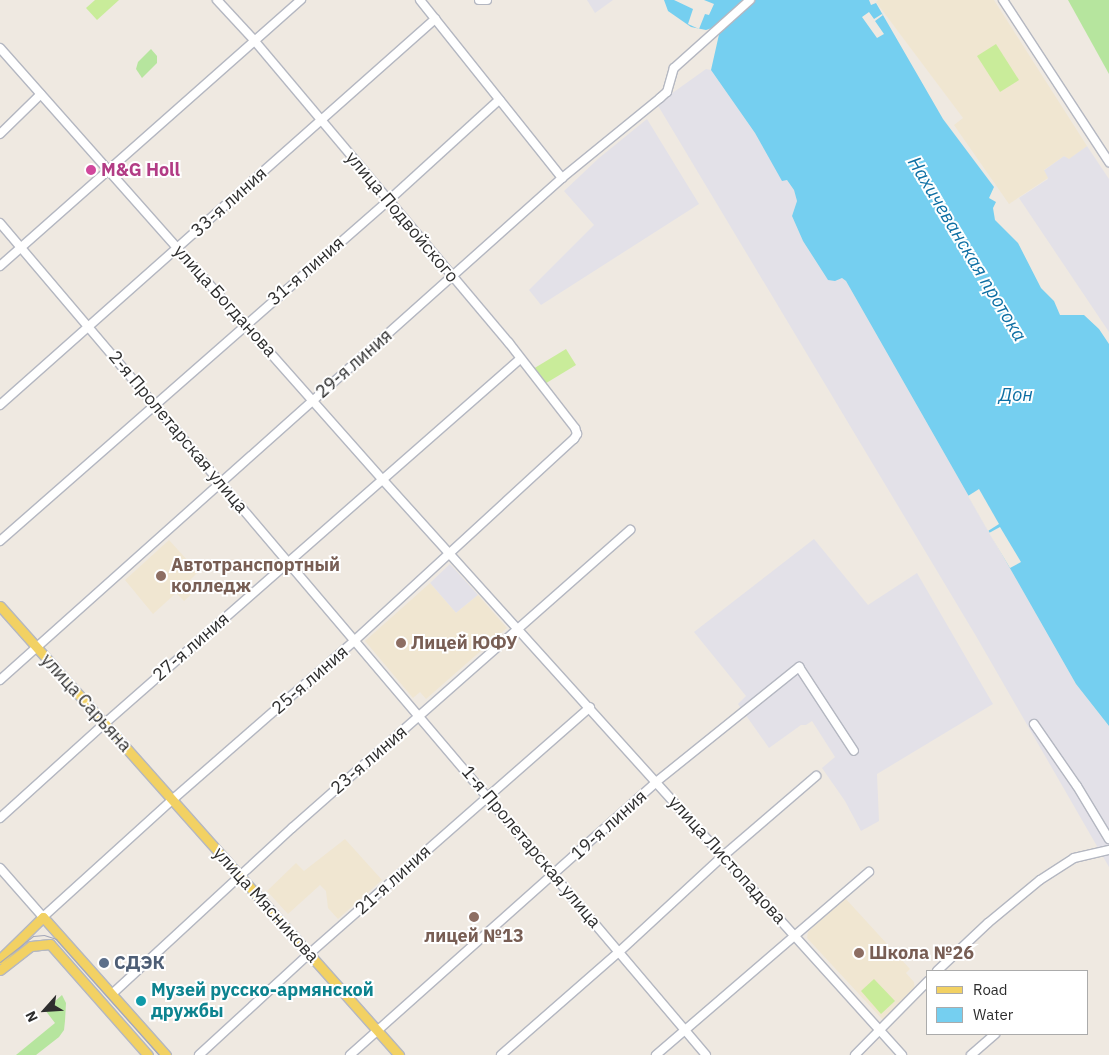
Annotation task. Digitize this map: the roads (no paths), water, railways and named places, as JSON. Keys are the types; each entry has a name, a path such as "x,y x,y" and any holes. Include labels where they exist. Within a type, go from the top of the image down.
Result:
{"main road":[{"name":"улица Сарьяна","path":"0,606 172,800"},
{"name":"улица Мясникова","path":"172,800 399,1055"},
{"path":"44,918 50,932 50,944 148,1055"},
{"path":"0,960 44,918"},
{"path":"44,918 166,1055"},
{"path":"0,970 19,953 31,946 50,944"}],"street":[{"name":"улица Подвойского","path":"217,0 255,41 509,343 576,428 577,434 574,439"},
{"path":"0,266 301,0"},
{"path":"420,0 562,178"},
{"path":"479,0 487,0"},
{"name":"29-я линия","path":"0,680 562,178 667,92 674,68 750,0"},
{"path":"1003,0 1109,162"},
{"name":"33-я линия","path":"0,404 435,19"},
{"name":"улица Богданова","path":"0,48 450,554"},
{"path":"0,134 41,94"},
{"name":"31-я линия","path":"0,541 389,200 499,100"},
{"name":"2-я Пролетарская улица","path":"0,223 89,325 354,641"},
{"name":"27-я линия","path":"0,818 382,478 520,359"},
{"name":"25-я линия","path":"44,918 172,800 354,641 574,439"},
{"name":"23-я линия","path":"112,994 239,876 630,530"},
{"name":"улица Листопадова","path":"450,554 902,1055"},
{"name":"1-я Пролетарская улица","path":"354,641 620,951 706,1055"},
{"name":"19-я линия","path":"350,1055 656,782 799,668 854,751"},
{"name":"21-я линия","path":"199,1055 309,954 590,707"},
{"path":"1034,724 1077,786 1109,839"},
{"path":"501,1055 620,951 723,856 816,776"},
{"path":"939,970 988,923 1040,880 1074,858 1109,850"},
{"path":"0,868 44,918"},
{"path":"656,1055 869,872"},
{"path":"855,1055 926,983"},
{"path":"971,1055 994,1035"}],"water":[{"name":"Дон","path":"664,0 869,0 871,5 876,3 943,119 994,187 989,198 996,202 993,208 995,220 1018,243 1041,288 1054,301 1060,315 1084,315 1099,329 1109,344 1109,726 1076,684 846,281 842,278 835,281 828,280 803,241 792,216 797,201 794,190 787,180 782,181 755,133 711,70 720,30 715,27 706,30 691,27 668,11"}],"tram line":[{"path":"0,962 33,936 44,935 56,939 159,1055"}],"place":[{"name":"M&G Holl","path":"91,170"},
{"name":"Автотранспортный колледж","path":"161,576"},
{"name":"Лицей ЮФУ","path":"401,643"},
{"name":"лицей №13","path":"474,917"},
{"name":"Школа №26","path":"859,953"},
{"name":"СДЭК","path":"104,963"},
{"name":"Музей русско-армянской дружбы","path":"141,1001"}],"water label":[{"name":"Нахичеванская протока","path":"967,249"}]}
